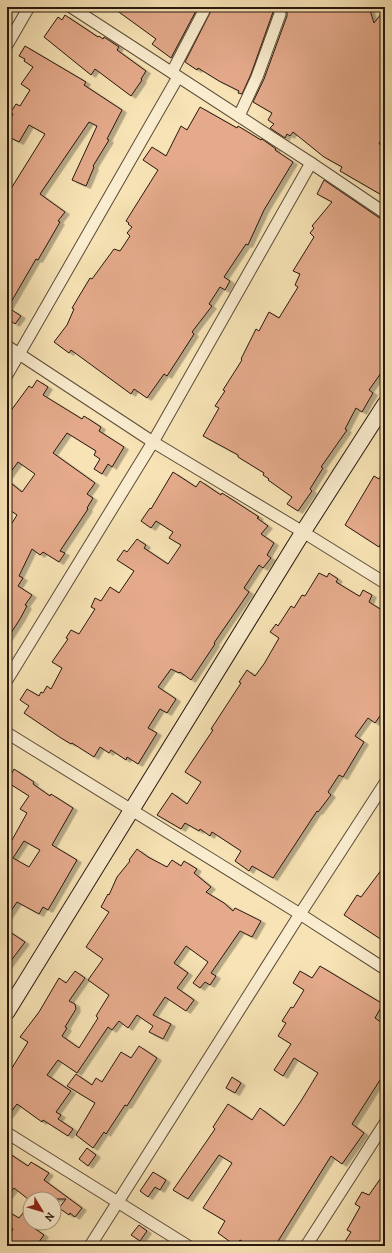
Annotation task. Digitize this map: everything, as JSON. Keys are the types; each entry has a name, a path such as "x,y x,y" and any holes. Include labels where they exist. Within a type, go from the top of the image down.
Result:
{"main road":[{"path":"7,1012 303,532 385,404"}],"street":[{"path":"7,46 30,7"},
{"path":"71,7 311,163 385,213"},
{"path":"7,375 175,74 206,7"},
{"path":"239,116 257,77 280,14"},
{"path":"7,680 153,442 311,163"},
{"path":"7,346 153,442 303,532 385,584"},
{"path":"7,733 300,914 385,969"},
{"path":"90,1246 300,914 385,783"},
{"path":"306,1246 385,1122"},
{"path":"7,1133 188,1246"}],"building":[{"path":"112,7 198,7 171,58 152,44 156,39"},
{"path":"213,7 278,7 273,12 251,74 242,94 185,62"},
{"path":"278,7 369,7 374,23 385,9 385,132 379,144 385,146 385,197 340,171 342,167 324,157 293,132 290,136 287,134 285,138 270,128 274,124 268,120 272,113 253,102 264,79 287,16 287,12 283,8"},
{"path":"65,15 98,37 99,36 103,39 104,37 119,47 117,50 146,71 141,79 142,80 131,96 95,69 91,75 44,37 58,17 62,20"},
{"path":"25,46 86,82 84,85 122,110 107,139 109,140 93,166 94,167 86,186 72,180 97,126 89,122 40,194 65,212 58,221 60,222 38,260 36,259 7,309 7,195 45,134 29,125 19,142 7,136 7,125 13,114 10,113 16,104 20,106 30,90 21,84 33,67 24,61 25,59 19,56"},
{"path":"200,107 237,128 238,126 261,140 262,139 293,162 264,210 248,245 246,244 224,277 230,281 225,290 220,287 209,304 212,306 192,332 194,334 167,376 164,374 147,398 134,389 131,394 71,350 69,353 54,342 67,325 74,309 72,308 90,278 92,279 114,249 120,251 130,236 127,233 132,227 126,221 158,170 143,160 152,147 166,156 181,126 187,130"},
{"path":"324,180 381,219 385,220 385,314 380,322 385,325 385,376 381,373 369,390 373,393 362,412 356,408 345,429 347,430 321,467 323,468 310,489 312,491 298,511 287,504 292,497 268,480 269,479 263,475 264,473 238,457 238,455 203,436 219,408 215,406 242,360 241,359 256,329 259,331 269,312 279,318 298,287 295,285 300,274 293,271 314,237 310,233 314,228 312,226 332,202 317,194"},
{"path":"12,310 21,316 15,324 7,318"},
{"path":"37,380 48,387 43,395 82,419 84,416 101,427 99,431 124,447 112,467 108,464 102,474 94,469 100,459 94,455 96,451 67,433 53,453 95,483 87,494 93,498 87,508 88,509 60,551 65,553 59,562 43,552 40,555 32,549 19,576 23,578 18,586 32,595 25,605 27,606 20,619 7,639 7,531 17,515 7,508 7,480 22,492 35,474 18,462 7,477 7,416 29,386 32,388"},
{"path":"385,468 385,492 382,498 385,500 385,535 379,547 345,525 374,476 379,479"},
{"path":"173,472 196,487 200,481 221,495 222,493 259,517 257,518 268,526 261,534 274,543 267,555 271,558 263,568 259,565 244,588 249,592 191,680 180,672 179,673 171,669 158,687 176,699 167,713 160,709 148,728 157,733 138,764 127,757 126,760 111,750 109,753 100,747 94,757 61,738 24,713 29,706 20,700 27,689 39,696 41,692 43,693 47,686 51,689 62,668 52,662 68,639 66,638 71,630 79,634 95,609 91,607 95,598 101,601 110,587 119,593 134,571 117,560 124,550 127,552 137,539 146,545 144,548 168,564 181,545 169,538 173,532 156,521 151,528 141,521 150,508 151,509"},
{"path":"319,573 327,577 329,573 338,579 336,582 359,596 363,590 372,595 369,602 385,612 385,709 375,723 368,718 355,736 364,742 343,777 339,775 328,792 331,795 318,812 317,811 273,878 252,866 249,871 235,861 241,851 212,832 210,836 200,829 199,831 185,823 181,829 157,815 172,793 187,804 201,782 185,772 213,730 211,729 241,683 239,682 247,670 255,676 264,664 279,638 270,632 276,624 278,626 291,606 294,608 302,595 305,596"},
{"path":"14,769 34,782 33,784 50,796 51,794 73,808 52,845 77,860 48,910 43,907 39,914 17,902 7,917 7,849 27,813 20,809 29,796 7,782","holes":["24,841 40,850 29,867 13,858"]},
{"path":"137,849 148,857 167,867 172,860 181,866 184,861 197,869 194,873 211,887 206,892 224,903 233,911 235,908 261,921 252,937 240,931 211,973 216,976 210,985 205,982 200,988 193,983 208,962 186,946 174,963 188,973 177,988 194,1000 186,1011 165,997 153,1015 171,1024 163,1039 149,1032 153,1026 137,1015 128,1028 119,1021 112,1030 108,1027 77,1073 58,1060 47,1075 71,1091 56,1112 61,1115 58,1119 73,1129 68,1136 43,1120 42,1122 17,1104 7,1117 7,1076 28,1042 20,1037 39,1012 59,978 66,983 75,971 85,978 69,1001 75,1004 76,1009 65,1027 67,1028 62,1036 79,1048 98,1018 96,1016 109,995 88,980 103,959 86,947 109,912 101,907 108,894 109,895 117,877 130,861 129,860"},
{"path":"385,865 385,935 382,940 344,915 357,895 361,897"},
{"path":"7,930 25,942 7,966"},
{"path":"320,966 383,1004 375,1018 385,1025 385,1083 380,1080 352,1124 364,1133 342,1164 331,1156 275,1246 250,1246 240,1240 236,1246 218,1233 225,1221 203,1208 232,1163 219,1155 188,1199 173,1190 215,1129 213,1127 228,1104 252,1120 260,1108 284,1126 301,1101 318,1073 294,1058 283,1076 274,1070 291,1044 278,1036 286,1023 282,1021 291,1007 293,1008 304,990 293,983 300,971 312,978"},
{"path":"139,1046 157,1058 127,1106 125,1105 106,1134 104,1132 93,1148 76,1135 95,1103 67,1086 76,1074 92,1085 96,1078 102,1082 121,1052 131,1058"},
{"path":"232,1077 241,1083 235,1093 226,1088"},
{"path":"87,1148 96,1155 88,1166 79,1159"},
{"path":"7,1152 28,1166 31,1162 49,1173 44,1180 59,1191 22,1191 22,1194 14,1188 7,1197"},
{"path":"153,1172 166,1180 160,1190 155,1187 148,1197 140,1191"},
{"path":"385,1172 385,1246 342,1246 351,1232 347,1230 360,1207 355,1204 362,1192 369,1195"},
{"path":"62,1193 82,1208 75,1217 62,1210 62,1204 66,1199 62,1199"},
{"path":"7,1211 19,1218 22,1214 22,1231 38,1231 44,1235 36,1246 7,1246 7,1238 13,1229 7,1226"},
{"path":"139,1225 147,1231 140,1241 131,1235"}]}
